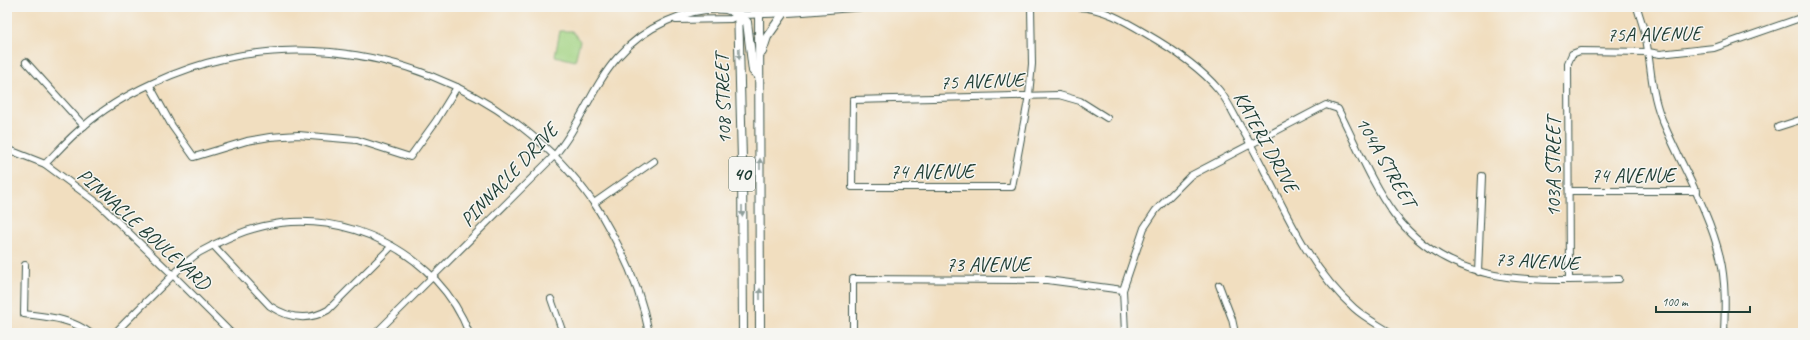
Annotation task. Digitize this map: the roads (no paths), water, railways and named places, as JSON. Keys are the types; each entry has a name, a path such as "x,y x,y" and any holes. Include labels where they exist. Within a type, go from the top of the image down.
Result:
{"main road":[{"path":"752,7 759,10"},
{"name":"108 STREET","path":"759,10 760,333"},
{"path":"738,11 747,22 753,71 760,76 763,47 767,37 784,13"},
{"name":"108 STREET","path":"738,11 742,160 743,333"}],"street":[{"name":"PINNACLE DRIVE","path":"376,333 554,156 563,145 602,78 618,57 632,43 648,31 673,20 731,19 738,11 759,10 784,13 862,7"},
{"path":"1029,95 1032,64 1031,7"},
{"name":"KATERI DRIVE","path":"1078,7 1086,7 1120,18 1189,62 1219,90 1251,143 1306,252 1325,278 1354,308 1391,333"},
{"path":"1637,7 1661,117 1697,191 1720,258 1724,292 1724,333"},
{"name":"75A AVENUE","path":"1572,54 1580,51 1648,52 1660,54 1714,48 1803,17"},
{"path":"45,164 84,126 112,106 177,74 227,58 279,51 298,51 347,54 383,60 429,74 457,87 500,111 526,130 554,156 594,203 634,278 650,333"},
{"name":"103A STREET","path":"1569,280 1568,63 1572,54"},
{"path":"26,62 84,126"},
{"path":"150,86 172,126 194,156 247,141 270,137 298,135 357,140 410,156 436,121 457,87"},
{"name":"74 AVENUE","path":"852,187 1012,187 1029,95"},
{"name":"75 AVENUE","path":"852,187 852,100 1059,95 1080,101 1107,118"},
{"name":"104A STREET","path":"1251,143 1323,106 1330,105 1338,109 1374,180 1394,214 1416,237 1433,250"},
{"path":"1778,127 1803,119"},
{"path":"1125,333 1123,290 1144,228 1156,210 1190,176 1251,143"},
{"name":"PINNACLE BOULEVARD","path":"7,149 45,164 99,204 173,275 230,333"},
{"path":"594,203 654,161"},
{"path":"1478,272 1482,176"},
{"name":"74 AVENUE","path":"1569,191 1697,191"},
{"path":"115,333 173,275 194,257 213,245 251,229 265,225 299,222 341,226 371,236 392,246 419,263 433,276 454,304 469,333"},
{"path":"213,245 270,306 281,313 294,317 318,316 328,310 392,246"},
{"name":"73 AVENUE","path":"1433,250 1452,261 1478,272 1516,279 1619,279"},
{"path":"25,265 24,314 62,319 81,326 90,333"},
{"name":"73 AVENUE","path":"853,333 853,279 1047,280 1123,290"},
{"path":"1219,285 1232,318 1235,333"},
{"path":"551,299 563,333"}]}
